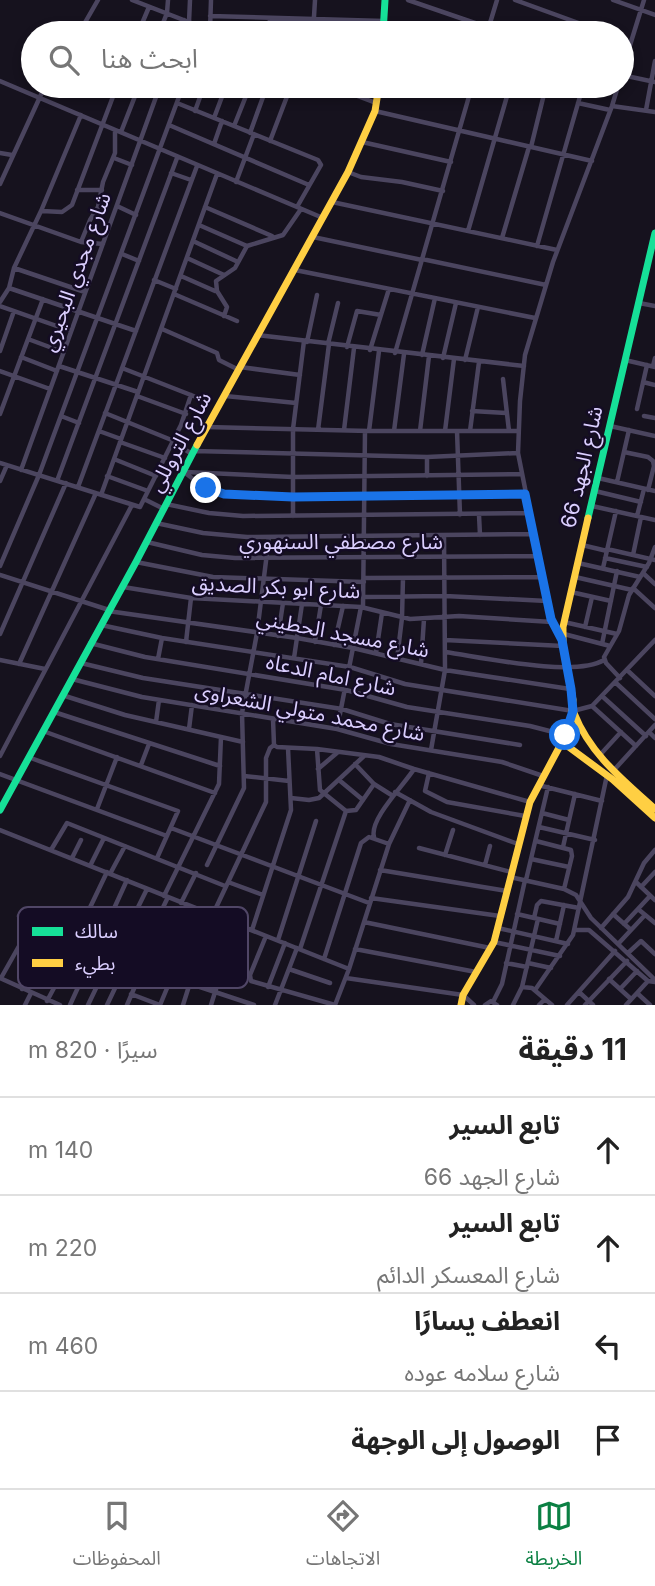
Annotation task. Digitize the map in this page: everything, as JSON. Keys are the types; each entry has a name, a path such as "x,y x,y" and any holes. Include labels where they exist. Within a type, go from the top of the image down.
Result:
{"street":[{"path":"86,21 98,0"},
{"path":"132,0 186,21 190,0"},
{"path":"164,21 168,0"},
{"path":"210,21 211,0"},
{"path":"314,19 315,0"},
{"path":"384,21 385,0"},
{"path":"408,0 462,21"},
{"path":"490,21 497,0"},
{"path":"514,0 573,21"},
{"path":"613,0 655,15"},
{"path":"634,32 644,0"},
{"path":"143,21 149,7"},
{"path":"210,16 332,21"},
{"path":"646,110 655,61"},
{"path":"634,76 653,81"},
{"path":"0,81 21,90"},
{"path":"0,184 39,98"},
{"path":"41,98 323,218"},
{"path":"41,211 66,211 72,205 112,98"},
{"path":"81,242 98,207 114,158 118,131 133,98"},
{"name":"شارع مجدي البحيري","path":"21,470 156,98"},
{"path":"0,566 39,475 179,98"},
{"path":"195,111 200,98"},
{"path":"214,118 222,98"},
{"path":"234,126 245,98"},
{"path":"236,182 263,98"},
{"path":"270,141 286,98"},
{"path":"358,98 376,108 460,131 592,161"},
{"name":"شارع التروللي","path":"0,810 348,172 376,108 377,98"},
{"path":"395,353 468,98"},
{"path":"468,231 506,98"},
{"path":"502,239 543,98"},
{"path":"537,246 579,98"},
{"path":"563,640 552,622 518,453 524,366 527,344 557,250 614,98"},
{"path":"177,103 318,160 321,165 284,235 279,238 205,207"},
{"path":"578,103 655,112"},
{"path":"71,331 0,304 9,288 13,268 41,211 81,114"},
{"path":"214,144 222,121"},
{"path":"169,125 309,185"},
{"path":"362,142 451,162"},
{"path":"0,153 12,155"},
{"path":"114,158 132,165"},
{"path":"57,481 177,158"},
{"path":"78,487 197,166"},
{"path":"348,172 361,177 402,181 443,191"},
{"path":"172,173 191,180"},
{"path":"19,664 114,459 217,174"},
{"path":"77,190 102,190"},
{"path":"332,202 557,250"},
{"path":"117,206 136,215"},
{"path":"0,213 81,242 103,244"},
{"path":"199,225 247,246"},
{"name":"شارع الجهد 66","path":"573,711 563,640 564,622 655,233"},
{"path":"224,316 227,307 217,291 216,281 232,271 247,246 273,237"},
{"path":"313,237 546,285"},
{"path":"193,242 238,262"},
{"path":"122,254 139,261"},
{"path":"187,258 225,275"},
{"path":"13,268 85,292"},
{"path":"295,270 535,318"},
{"path":"181,276 217,291"},
{"path":"155,280 237,321"},
{"path":"9,288 136,331"},
{"path":"370,350 389,289"},
{"path":"293,516 293,429 305,341 317,295"},
{"path":"422,355 435,298"},
{"path":"0,414 43,299"},
{"path":"318,430 328,344 338,303"},
{"path":"443,358 456,303"},
{"path":"639,303 655,306"},
{"path":"466,360 478,307"},
{"path":"0,351 15,311"},
{"path":"347,347 357,311 381,315"},
{"path":"162,329 217,353 219,360 239,368 300,374"},
{"path":"257,335 524,366"},
{"path":"28,339 64,352"},
{"path":"344,430 354,348"},
{"path":"337,729 362,607 366,516 365,455 379,351"},
{"path":"394,431 404,354"},
{"path":"419,431 429,356"},
{"path":"21,357 116,385 186,415"},
{"path":"637,409 643,383 655,358"},
{"path":"445,431 454,359"},
{"path":"625,360 652,366"},
{"path":"470,431 479,362"},
{"path":"0,463 140,507 194,396 122,368"},
{"path":"0,371 50,389"},
{"path":"503,379 509,431"},
{"path":"643,383 655,385"},
{"path":"225,396 296,403"},
{"path":"472,411 506,413"},
{"path":"106,413 173,441 193,453 427,457 518,453"},
{"path":"61,416 79,423"},
{"path":"644,416 655,418"},
{"path":"610,426 655,436"},
{"path":"207,427 518,431"},
{"path":"617,482 629,430"},
{"path":"99,431 165,458"},
{"path":"457,431 460,515"},
{"path":"624,452 654,460 640,502 632,555"},
{"path":"427,457 427,475"},
{"path":"114,459 156,476"},
{"path":"0,481 7,465"},
{"path":"184,472 293,477 521,474"},
{"path":"184,472 218,494 293,497 525,494"},
{"path":"107,476 148,491"},
{"path":"598,478 655,491"},
{"path":"0,634 66,483"},
{"path":"595,491 640,502"},
{"path":"144,499 165,507 226,515 529,513"},
{"path":"0,756 132,505"},
{"path":"592,506 655,520"},
{"path":"603,568 616,511"},
{"path":"479,515 480,535"},
{"path":"156,523 210,534 269,537 533,534"},
{"path":"430,750 445,670 444,536"},
{"path":"208,865 241,797 244,776 242,713 257,633 269,537"},
{"name":"شارع مصطفي السنهوري","path":"146,542 210,556 537,556"},
{"path":"582,545 653,560"},
{"path":"445,652 567,668 598,664 604,660 617,634 626,601 653,560 655,547"},
{"path":"605,558 647,567"},
{"path":"136,562 192,574 263,579 542,577"},
{"path":"578,562 642,575 655,584"},
{"path":"602,644 617,571"},
{"name":"شارع مسجد الحطيني","path":"0,576 52,590 108,610 297,638 445,670 571,689"},
{"path":"575,576 633,589 655,608"},
{"path":"397,659 403,578"},
{"name":"شارع ابو بكر الصديق","path":"123,587 191,598 362,607 402,618 445,617 552,622"},
{"path":"572,592 611,601"},
{"path":"363,597 445,596 547,601"},
{"path":"585,627 592,597"},
{"path":"186,642 191,598"},
{"path":"278,636 283,603"},
{"path":"293,658 302,604"},
{"path":"316,642 321,605"},
{"path":"334,645 343,606"},
{"path":"376,653 382,612"},
{"path":"421,664 424,619"},
{"path":"564,622 617,634"},
{"path":"100,625 162,638 350,667 405,684 573,711 592,706 655,640"},
{"path":"159,659 162,638"},
{"path":"445,640 563,640 610,646"},
{"name":"شارع امام الدعاه","path":"90,643 159,659 346,690 393,704 543,728 564,739"},
{"path":"0,660 45,669"},
{"path":"604,660 618,680 655,719"},
{"path":"80,662 158,681 342,709 390,724 520,745"},
{"path":"627,670 655,695"},
{"name":"شارع محمد متولي الشعراوى","path":"71,679 159,700 337,729 391,744 516,765 543,776"},
{"path":"62,695 125,715 243,742"},
{"path":"602,696 655,738"},
{"path":"156,722 159,700"},
{"path":"189,729 192,705"},
{"path":"592,706 636,746"},
{"path":"53,711 220,766"},
{"path":"461,1005 463,995 492,945 498,928 530,802 564,739 573,711"},
{"path":"573,711 584,739 610,773 655,818"},
{"path":"215,907 267,802 267,753 274,745 273,719"},
{"path":"535,990 568,944 574,931 610,773 655,726"},
{"path":"43,731 215,793"},
{"path":"598,757 621,732"},
{"path":"161,907 220,781 221,737"},
{"path":"564,739 655,809"},
{"path":"141,765 149,744"},
{"path":"274,745 379,757 530,802"},
{"path":"248,933 290,815 288,748"},
{"path":"317,749 320,788 345,811 356,810 374,784"},
{"path":"318,769 338,751"},
{"path":"291,798 314,800 324,794 365,755"},
{"path":"28,757 178,811 157,858"},
{"path":"97,809 117,757"},
{"path":"355,765 374,784 431,812 518,844"},
{"path":"374,837 373,830 394,794 414,769"},
{"path":"429,773 425,791 443,801 525,816"},
{"path":"0,774 167,836"},
{"path":"244,776 289,781"},
{"path":"339,780 363,800"},
{"path":"537,785 602,801"},
{"path":"485,1005 489,1001 495,1003 500,990 548,788"},
{"path":"562,847 575,794"},
{"path":"266,936 249,978 251,981 335,1005 389,844 410,800"},
{"path":"275,1005 299,949 345,811"},
{"path":"542,813 569,820"},
{"path":"278,940 316,821"},
{"path":"51,850 67,823 195,873 263,895"},
{"path":"539,827 595,840"},
{"path":"171,828 345,894 370,900 500,916"},
{"path":"0,830 190,906"},
{"path":"445,855 453,830"},
{"path":"324,959 361,843 364,839 374,837 389,844"},
{"path":"90,866 104,838"},
{"path":"72,858 81,839"},
{"path":"536,841 569,849 572,853 564,889"},
{"path":"92,907 108,873 125,846"},
{"path":"485,865 490,846"},
{"path":"419,848 571,891 601,928 655,981"},
{"path":"639,885 644,863 655,850"},
{"path":"531,859 569,867"},
{"path":"380,870 507,891"},
{"path":"601,928 639,885 655,872"},
{"path":"181,902 195,873"},
{"path":"114,907 127,880"},
{"path":"624,924 653,898 639,885"},
{"path":"138,907 147,888"},
{"path":"513,1005 522,987 531,950 537,905 541,901 579,908"},
{"path":"556,941 564,905"},
{"path":"638,909 655,923"},
{"path":"517,914 560,924"},
{"path":"613,914 631,930"},
{"path":"570,1004 645,915"},
{"path":"364,922 559,956"},
{"path":"498,928 568,944"},
{"path":"250,929 349,969"},
{"path":"574,931 589,930 648,981 655,981"},
{"path":"628,953 641,941 655,954"},
{"path":"268,987 285,943"},
{"path":"18,947 0,978 18,987"},
{"path":"355,949 476,972"},
{"path":"579,992 589,1004 626,961"},
{"path":"506,963 551,968"},
{"path":"289,970 330,983"},
{"path":"620,989 637,971"},
{"path":"346,978 463,995 474,1005"},
{"path":"609,979 631,999"},
{"path":"626,1005 648,981"},
{"path":"522,987 535,990 552,1005"},
{"path":"47,1001 53,988"},
{"path":"70,1005 78,988"},
{"path":"88,1005 97,988"},
{"path":"107,1005 115,988"},
{"path":"127,1005 134,988"},
{"path":"131,994 160,1005 167,988"},
{"path":"183,1005 187,988"},
{"path":"203,988 236,1002 253,1005"},
{"path":"211,1005 216,988"},
{"path":"22,989 60,1005"},
{"path":"25,1005 31,993"},
{"path":"637,993 650,1005"},
{"path":"540,1005 545,999"}],"traffic: fast":[{"path":"384,21 385,0"},
{"path":"588,518 655,233"},
{"path":"0,810 197,445"}],"traffic: slow":[{"path":"197,445 348,172 375,111 377,98"},
{"path":"461,1005 463,995 494,942 530,802 562,742 571,719 573,700 563,646 563,627 588,518"},
{"path":"574,713 598,754 655,809"},
{"path":"562,742 612,779 655,818"}],"route":[{"path":"206,488 218,494 293,497 525,494 551,619 562,640 571,689 573,711 565,735"}]}
